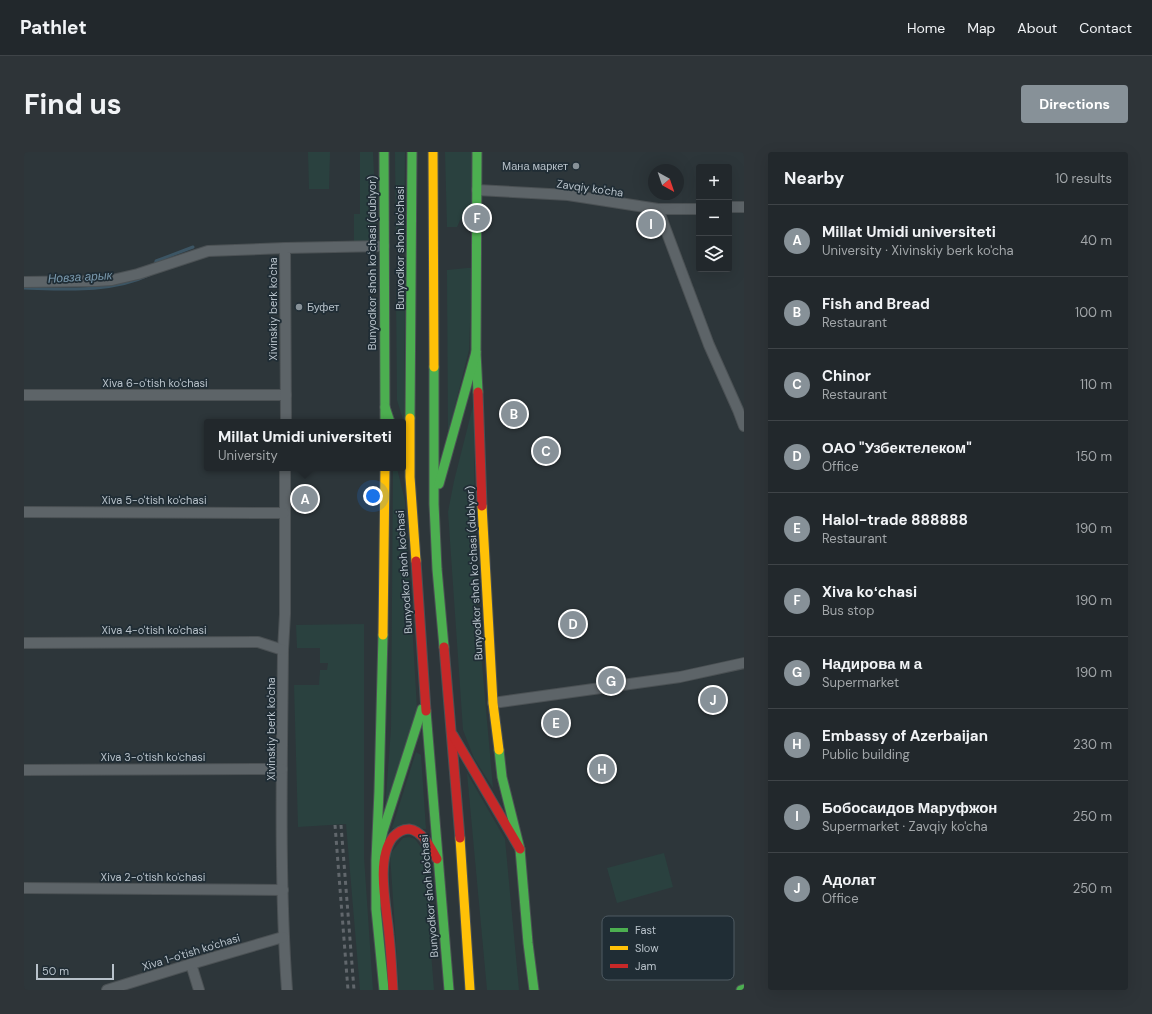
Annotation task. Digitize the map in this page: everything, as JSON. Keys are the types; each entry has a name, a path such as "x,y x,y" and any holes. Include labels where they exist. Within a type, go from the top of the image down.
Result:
{"main road":[{"name":"Bunyodkor shoh koʻchasi (dublyor)","path":"384,152 385,419"},
{"name":"Bunyodkor shoh ko'chasi","path":"412,152 410,477 425,701 449,990"},
{"path":"433,152 434,504 436,569 460,841 470,990"},
{"name":"Bunyodkor shoh koʻchasi (dublyor)","path":"477,152 476,352 483,526 493,703 502,777 520,849 528,943 534,990"},
{"path":"434,504 476,352"},
{"path":"385,407 389,419"},
{"path":"406,466 410,477"},
{"path":"384,990 376,909 376,860 380,753 385,471"},
{"path":"376,860 425,701"},
{"path":"450,730 520,849"},
{"path":"393,990 384,881 385,860 389,844 401,830 408,829 415,831 428,843 439,864"}],"street":[{"name":"Zavqiy ko'cha","path":"477,190 568,196 658,209 696,209"},
{"path":"732,207 744,206"},
{"path":"658,209 709,345 741,407 744,426"},
{"name":"Xivinskiy berk ko'cha","path":"286,419 285,248 384,246"},
{"path":"24,282 112,280 128,277 208,251 285,248"},
{"name":"Xiva 6-o'tish ko'chasi","path":"24,395 286,395"},
{"name":"Xivinskiy berk ko'cha","path":"285,471 282,890 283,938 287,990"},
{"name":"Xiva 5-o'tish ko'chasi","path":"24,512 284,513"},
{"name":"Xiva 4-o'tish ko'chasi","path":"24,643 258,642 283,650"},
{"path":"493,703 674,678 744,662"},
{"name":"Xiva 3-o'tish ko'chasi","path":"24,770 282,768"},
{"name":"Xiva 2-o'tish ko'chasi","path":"24,888 282,890"},
{"name":"Xiva 1-o'tish ko'chasi","path":"107,990 283,938"},
{"path":"191,964 199,990"}],"green space":[{"path":"308,152 330,152 329,189 309,189"},
{"path":"360,152 373,152 377,242 354,242 354,214 360,214"},
{"path":"395,152 405,152 404,240 396,240"},
{"path":"445,152 473,152 473,219 460,220 457,227 447,227"},
{"path":"472,268 469,350 448,434 447,270"},
{"path":"396,290 405,290 404,419 397,400"},
{"path":"474,402 475,585 493,788 474,758 463,730 448,512 454,481"},
{"path":"393,471 398,471 405,501 417,709 385,809 391,729"},
{"path":"364,624 364,857 373,990 360,990 346,824 298,827 294,685 319,685 320,670 327,670 328,663 320,663 320,648 297,648 296,625"},
{"path":"416,752 421,755 426,829 392,828"},
{"path":"467,773 505,839 519,990 487,990"},
{"path":"409,837 415,839 430,860 430,939 434,990 399,990 390,854 403,838"},
{"path":"664,853 673,887 617,903 607,868"}],"waterway":[{"name":"Новза арык","path":"155,266 156,261 193,247"},
{"name":"Новза арык","path":"24,288 87,289 119,285 135,281 149,275"}],"railway":[{"path":"335,825 348,990"},
{"path":"341,825 354,990"}],"traffic: fast":[{"path":"384,152 385,419"},
{"path":"410,418 412,152"},
{"path":"477,152 476,352 478,392"},
{"path":"439,484 476,352"},
{"path":"434,367 434,504 437,569 444,647"},
{"path":"385,407 389,419"},
{"path":"383,635 376,860 376,909 384,990"},
{"path":"378,852 383,831 422,709"},
{"path":"426,711 449,990"},
{"path":"499,750 502,777 520,849 528,943 534,990"}],"traffic: slow":[{"path":"433,152 434,367"},
{"path":"410,418 410,477 416,561"},
{"path":"383,635 385,471"},
{"path":"482,506 493,703 499,750"},
{"path":"460,838 470,990"}],"traffic: jam":[{"path":"478,392 482,506"},
{"path":"416,561 426,711"},
{"path":"444,647 460,838"},
{"path":"453,735 520,849"},
{"path":"393,990 383,871 384,858 388,846 393,837 402,830 414,830 422,836 437,859"}],"place":[{"name":"Мана маркет","path":"576,166"},
{"name":"Xiva koʻchasi","path":"477,218"},
{"name":"Бобосаидов Маруфжон","path":"651,224"},
{"name":"Буфет","path":"299,307"},
{"name":"Fish and Bread","path":"514,414"},
{"name":"Chinor","path":"546,451"},
{"name":"Millat Umidi universiteti","path":"305,499"},
{"name":"ОАО \"Узбектелеком\"","path":"573,624"},
{"name":"Надирова м а","path":"611,681"},
{"name":"Адолат","path":"713,700"},
{"name":"Halol-trade 888888","path":"556,723"},
{"name":"Embassy of Azerbaijan","path":"602,769"}]}
